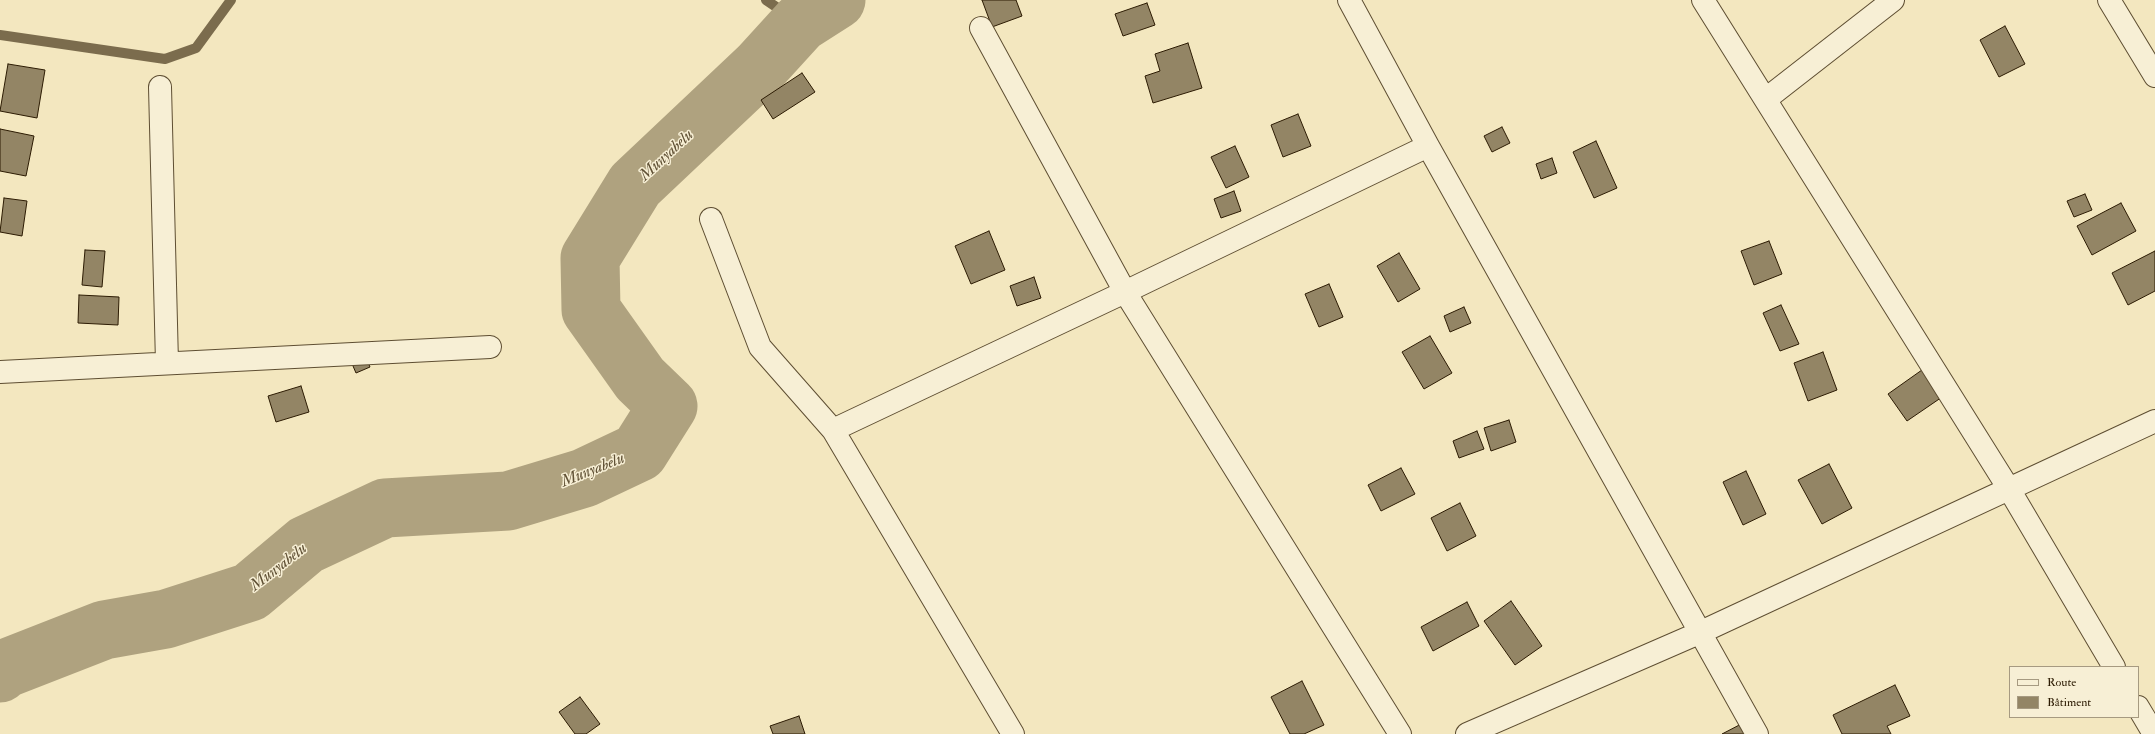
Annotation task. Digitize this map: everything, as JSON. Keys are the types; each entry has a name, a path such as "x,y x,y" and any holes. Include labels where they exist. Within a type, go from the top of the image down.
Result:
{"street":[{"path":"1349,0 1428,146 1699,633 1757,734"},
{"path":"1703,0 2009,489 2113,666"},
{"path":"1766,99 1893,0"},
{"path":"2109,0 2155,76"},
{"path":"981,28 1125,292 1400,734"},
{"path":"160,87 167,363"},
{"path":"833,430 1125,292 1428,146"},
{"path":"711,219 760,346 833,430 1013,734"},
{"path":"0,372 490,346"},
{"path":"1467,734 1699,633 2155,421"},
{"path":"2139,709 2154,734"}],"building":[{"path":"982,0 1016,0 1022,16 992,27"},
{"path":"1147,3 1155,25 1123,36 1115,14"},
{"path":"2005,26 2025,64 1999,77 1980,40"},
{"path":"1188,43 1202,88 1153,103 1145,76 1160,71 1155,54"},
{"path":"8,64 45,70 37,118 0,111"},
{"path":"802,73 815,92 773,119 761,100"},
{"path":"1298,114 1311,146 1283,157 1271,125"},
{"path":"1502,127 1510,143 1492,152 1484,136"},
{"path":"0,129 34,136 26,176 0,171"},
{"path":"1596,141 1617,188 1594,198 1573,152"},
{"path":"1235,146 1249,177 1226,188 1211,157"},
{"path":"1552,158 1557,173 1541,179 1536,164"},
{"path":"1234,191 1241,211 1221,218 1214,199"},
{"path":"2085,194 2092,210 2074,217 2067,201"},
{"path":"4,198 27,201 22,236 0,232"},
{"path":"2121,203 2136,231 2092,255 2077,226"},
{"path":"989,231 1005,270 971,284 955,246"},
{"path":"1769,241 1782,274 1754,285 1741,251"},
{"path":"85,250 105,251 102,287 82,285"},
{"path":"2155,251 2155,291 2128,305 2112,273"},
{"path":"1399,253 1420,289 1398,302 1377,266"},
{"path":"1034,277 1041,298 1017,306 1010,286"},
{"path":"1329,284 1343,317 1319,327 1305,294"},
{"path":"79,295 119,297 118,325 78,323"},
{"path":"1781,305 1799,344 1780,351 1763,313"},
{"path":"1464,307 1471,323 1450,332 1444,316"},
{"path":"1430,336 1452,373 1424,389 1402,352"},
{"path":"1823,352 1837,390 1808,401 1794,363"},
{"path":"364,353 370,367 356,373 350,359"},
{"path":"1929,365 1948,393 1907,421 1888,394"},
{"path":"301,386 309,412 276,422 268,396"},
{"path":"1509,420 1516,442 1491,451 1484,428"},
{"path":"1477,431 1484,449 1459,458 1453,441"},
{"path":"1829,464 1852,508 1822,524 1798,480"},
{"path":"1401,468 1415,494 1381,511 1368,485"},
{"path":"1746,471 1766,514 1743,525 1723,482"},
{"path":"1460,503 1476,536 1447,551 1431,518"},
{"path":"1511,601 1542,646 1515,665 1484,621"},
{"path":"1467,602 1479,626 1433,651 1421,627"},
{"path":"1302,681 1324,725 1304,734 1290,734 1271,697"},
{"path":"1895,685 1910,716 1887,726 1891,734 1842,734 1833,715"},
{"path":"580,697 600,724 586,734 575,734 559,712"},
{"path":"799,716 805,734 773,734 770,726"},
{"path":"1747,721 1754,734 1722,734"}],"waterway":[{"path":"0,35 165,59 196,48 231,0"},
{"path":"766,0 800,23"},
{"name":"Munyabelu","path":"0,673 4,669 104,630 166,619 250,592 306,545 385,508 508,501 584,478 639,452 668,406 640,379 591,310 590,258 635,185 759,68 800,23 836,0"}]}
